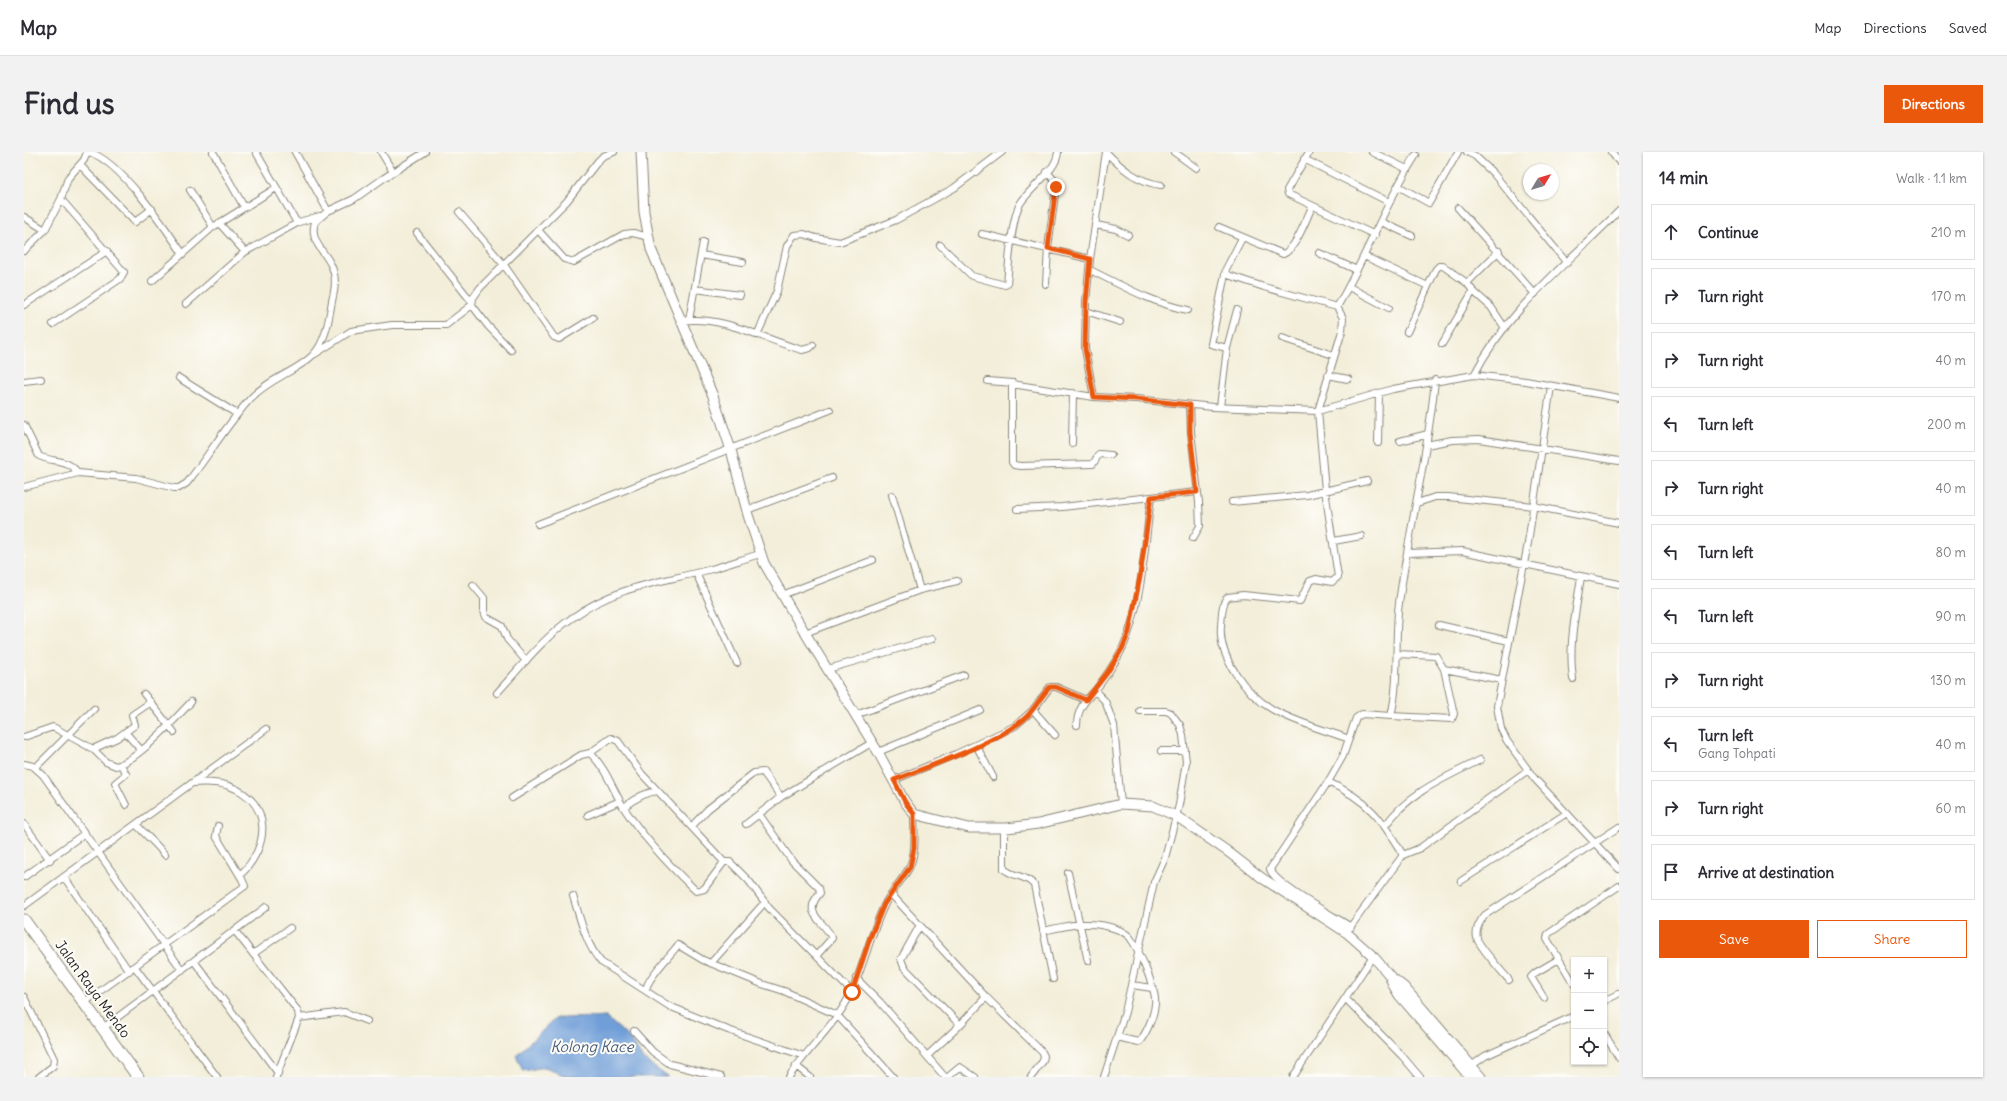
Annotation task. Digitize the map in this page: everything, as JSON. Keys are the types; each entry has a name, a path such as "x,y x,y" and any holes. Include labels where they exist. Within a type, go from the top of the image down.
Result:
{"highway":[{"name":"Jalan Raya Mendo","path":"25,924 85,1002 138,1077"}],"street":[{"path":"24,251 45,230 61,200 68,178 84,160 88,152 99,153 107,160 152,209 183,254"},
{"path":"213,152 244,207"},
{"path":"256,152 297,223"},
{"path":"295,152 328,211"},
{"path":"380,152 393,172"},
{"path":"314,355 327,326 335,282 331,266 316,245 313,236 315,222 328,211 354,199 425,152"},
{"path":"24,487 78,473 136,478 179,488 187,483 237,414 268,383 351,332 392,325 446,325 472,303 480,288 567,201 598,161 603,156 614,152"},
{"path":"641,152 644,212 651,249 685,321 713,396 731,450 760,554 782,595 873,742 905,802 914,814 914,848 910,867 891,894 870,938 852,992 828,1029 804,1056 789,1077"},
{"path":"757,335 777,291 787,246 794,235 804,234 816,238 840,242 889,222 954,188 1002,152"},
{"path":"940,245 972,276 1003,286 1007,284 1012,239 1019,204 1047,172 1058,157 1058,152"},
{"path":"1106,152 1122,168 1145,181 1161,185"},
{"path":"1094,397 1085,349 1086,311 1090,259 1106,152"},
{"path":"1174,152 1196,168"},
{"path":"1310,152 1304,159 1287,190 1288,194 1312,207 1375,235"},
{"path":"1372,152 1407,169"},
{"path":"1398,186 1429,203 1458,152"},
{"path":"1467,152 1476,154 1567,263"},
{"path":"1611,152 1619,162"},
{"path":"1337,307 1349,287 1375,235 1389,202 1416,155"},
{"path":"1304,159 1389,202"},
{"path":"80,165 135,222 152,209"},
{"path":"1046,284 1048,248 1056,187 1055,181 1047,172"},
{"path":"152,281 213,227 276,188"},
{"path":"190,190 213,227"},
{"path":"53,324 124,275 122,268 61,200"},
{"path":"1219,227 1283,254 1286,253 1296,241 1312,207"},
{"path":"1458,208 1535,294"},
{"path":"1474,375 1488,348 1535,294 1619,211"},
{"path":"459,212 504,265 557,339 593,318"},
{"path":"186,304 246,252 297,223 322,216"},
{"path":"24,217 45,230"},
{"path":"1380,222 1412,236"},
{"path":"219,223 246,252"},
{"path":"1096,225 1116,229 1128,235"},
{"path":"538,230 564,259 574,262 624,234 633,233 649,237"},
{"path":"417,233 472,303 488,326 511,350"},
{"path":"982,234 1012,239 1090,259"},
{"path":"1227,348 1211,344 1226,274 1242,238"},
{"path":"685,321 695,289 703,242"},
{"path":"24,306 107,251"},
{"path":"1467,283 1498,252"},
{"path":"1319,253 1357,270"},
{"path":"701,255 743,262"},
{"path":"1364,256 1428,286"},
{"path":"1407,332 1436,269 1439,266 1443,266 1467,283 1473,291 1491,308 1505,328"},
{"path":"1090,270 1129,289 1174,308 1188,310"},
{"path":"1226,274 1264,287 1337,307 1341,314 1343,322 1318,411 1326,490 1338,575 1335,580 1329,582 1316,579 1310,580 1300,601 1243,595 1228,597 1224,602 1221,631 1224,653 1229,664 1240,679 1263,703 1283,714 1349,739"},
{"path":"1349,287 1389,308"},
{"path":"695,289 740,295"},
{"path":"1442,344 1473,291"},
{"path":"1220,408 1227,348 1237,310"},
{"path":"1086,311 1120,322"},
{"path":"685,321 711,321 802,350 810,348 813,344"},
{"path":"1282,338 1333,355"},
{"path":"1328,375 1348,379"},
{"path":"988,381 1013,383 1094,397 1136,399 1220,408 1318,411 1393,389 1435,380 1474,375 1526,380 1619,398"},
{"path":"179,378 237,414"},
{"path":"24,381 40,379"},
{"path":"1391,716 1398,654 1399,605 1428,434 1435,380"},
{"path":"1013,383 1011,456 1014,465 1060,466 1093,464 1098,454 1111,455"},
{"path":"1551,386 1524,564 1497,706 1501,729 1507,741 1528,770 1619,868"},
{"path":"1072,443 1073,393"},
{"path":"1378,443 1379,394"},
{"path":"1190,405 1190,432 1200,526 1194,538"},
{"path":"538,524 731,450 830,410"},
{"path":"24,425 39,456 67,463 73,466 78,473"},
{"path":"1400,441 1428,434"},
{"path":"1426,445 1439,441 1466,439 1619,461"},
{"path":"747,510 832,478"},
{"path":"1232,502 1307,495 1367,481"},
{"path":"1016,509 1062,507 1197,492"},
{"path":"892,495 920,590"},
{"path":"1077,725 1077,718 1086,700 1095,691 1122,649 1129,632 1138,592 1151,497"},
{"path":"1417,502 1448,497 1533,506 1619,524"},
{"path":"1334,541 1361,536"},
{"path":"1408,553 1462,551 1619,584"},
{"path":"497,694 526,661 572,618 610,595 626,589 696,573 760,554"},
{"path":"782,595 873,560"},
{"path":"696,573 737,663"},
{"path":"1573,678 1571,645 1582,577"},
{"path":"805,633 920,590 957,581"},
{"path":"473,585 484,598 484,611 486,617 502,626 507,639 526,661"},
{"path":"1439,625 1509,641"},
{"path":"828,669 932,639"},
{"path":"1398,654 1436,656 1444,669 1454,714 1452,719 1358,715 1343,756 1328,782 1270,868 1273,875 1290,889 1348,930 1390,976 1393,986 1399,995 1468,1071 1481,1077"},
{"path":"1444,669 1502,680"},
{"path":"856,715 964,675"},
{"path":"894,780 976,746 1015,726 1034,710 1050,687 1056,687 1086,700"},
{"path":"1095,691 1105,701 1114,725 1122,804"},
{"path":"144,694 174,732"},
{"path":"93,749 111,742 136,724 132,715 151,702"},
{"path":"24,737 53,727 93,749 111,765 121,765 141,750 192,702"},
{"path":"35,768 94,709"},
{"path":"878,752 980,710"},
{"path":"1034,710 1055,735"},
{"path":"1104,1077 1132,985 1154,882 1162,867 1176,816 1186,762 1185,743 1180,725 1171,713 1166,711 1140,711"},
{"path":"24,906 266,729"},
{"path":"125,732 141,750"},
{"path":"512,798 581,755 590,753 603,742 614,738 618,741 642,774 724,862 732,863 765,902 852,992"},
{"path":"746,824 754,816 759,814 781,797 873,742"},
{"path":"976,746 994,777"},
{"path":"1161,751 1185,751"},
{"path":"590,753 606,774 622,804 636,825 664,859 696,891 701,891 708,885 724,862"},
{"path":"1385,826 1397,810 1420,790 1480,760"},
{"path":"24,764 35,768 43,775 182,970"},
{"path":"121,765 126,774 115,783 126,805"},
{"path":"1348,930 1403,855 1420,848 1528,770"},
{"path":"692,826 708,809 754,773 763,772 781,797"},
{"path":"1328,782 1355,796 1365,804 1385,826 1403,855"},
{"path":"192,783 214,783 230,786 244,794 259,811 262,817 263,830 257,853 252,864 240,876"},
{"path":"588,815 633,800 651,792 658,791"},
{"path":"914,814 969,828 1004,828 1038,824 1122,804 1153,806 1176,816 1210,839 1262,878 1348,930"},
{"path":"1461,881 1567,813"},
{"path":"759,814 792,861 820,890 812,903 812,908 816,917 832,938 817,955"},
{"path":"24,824 50,860"},
{"path":"136,824 145,835 154,841 165,856"},
{"path":"85,1002 241,890 244,883 216,836 218,826"},
{"path":"1509,980 1477,941 1477,932 1481,920 1485,915 1619,827"},
{"path":"1004,828 1004,869 1010,873 1026,878 1034,885 1053,979"},
{"path":"24,877 50,860 85,833"},
{"path":"1068,873 1088,961"},
{"path":"64,877 129,971"},
{"path":"1571,979 1547,939 1548,934 1619,886"},
{"path":"891,894 986,997 1042,1052 1044,1056 1043,1061 1031,1077"},
{"path":"573,896 594,954 601,962 646,990 668,1006 728,1030 804,1056"},
{"path":"711,963 765,902"},
{"path":"103,1028 266,907"},
{"path":"1043,931 1079,924 1118,930 1132,939 1152,988 1155,1003 1153,1013 1140,1041 1138,1042 1117,1037"},
{"path":"920,925 903,953 901,959 902,963 950,1017 960,1025"},
{"path":"253,954 290,928"},
{"path":"235,931 298,1012 299,1018 277,1075"},
{"path":"646,990 654,975 678,945 711,963 762,984 784,991 837,1015 893,1077"},
{"path":"1293,1077 1373,956"},
{"path":"1544,998 1531,977 1535,973 1559,959"},
{"path":"194,961 277,1075"},
{"path":"135,967 216,1077"},
{"path":"856,978 947,1077 960,1066 975,1077"},
{"path":"1132,985 1152,988"},
{"path":"1607,1000 1618,994"},
{"path":"24,997 54,1059 53,1066 39,1077"},
{"path":"927,1056 960,1025 986,997"},
{"path":"1346,999 1403,1057 1420,1077"},
{"path":"299,1018 344,1012 367,1021"},
{"path":"1468,1071 1485,1056 1571,1017"},
{"path":"634,1031 654,1052 670,1064 721,1077"},
{"path":"1607,1038 1619,1058"},
{"path":"796,1066 810,1077"}],"water":[{"name":"Kolong Kace","path":"606,1017 630,1038 643,1059 668,1077 568,1077 545,1067 523,1071 516,1055 556,1018"}],"route":[{"path":"852,992 870,938 884,904 910,867 914,848 914,814 905,802 894,780 954,756 1002,734 1015,726 1034,710 1044,694 1052,686 1086,700 1095,691 1107,673 1122,649 1129,632 1134,614 1146,541 1151,497 1197,492 1190,432 1190,405 1136,399 1094,397 1085,349 1086,302 1090,259 1048,248 1056,187"}]}
